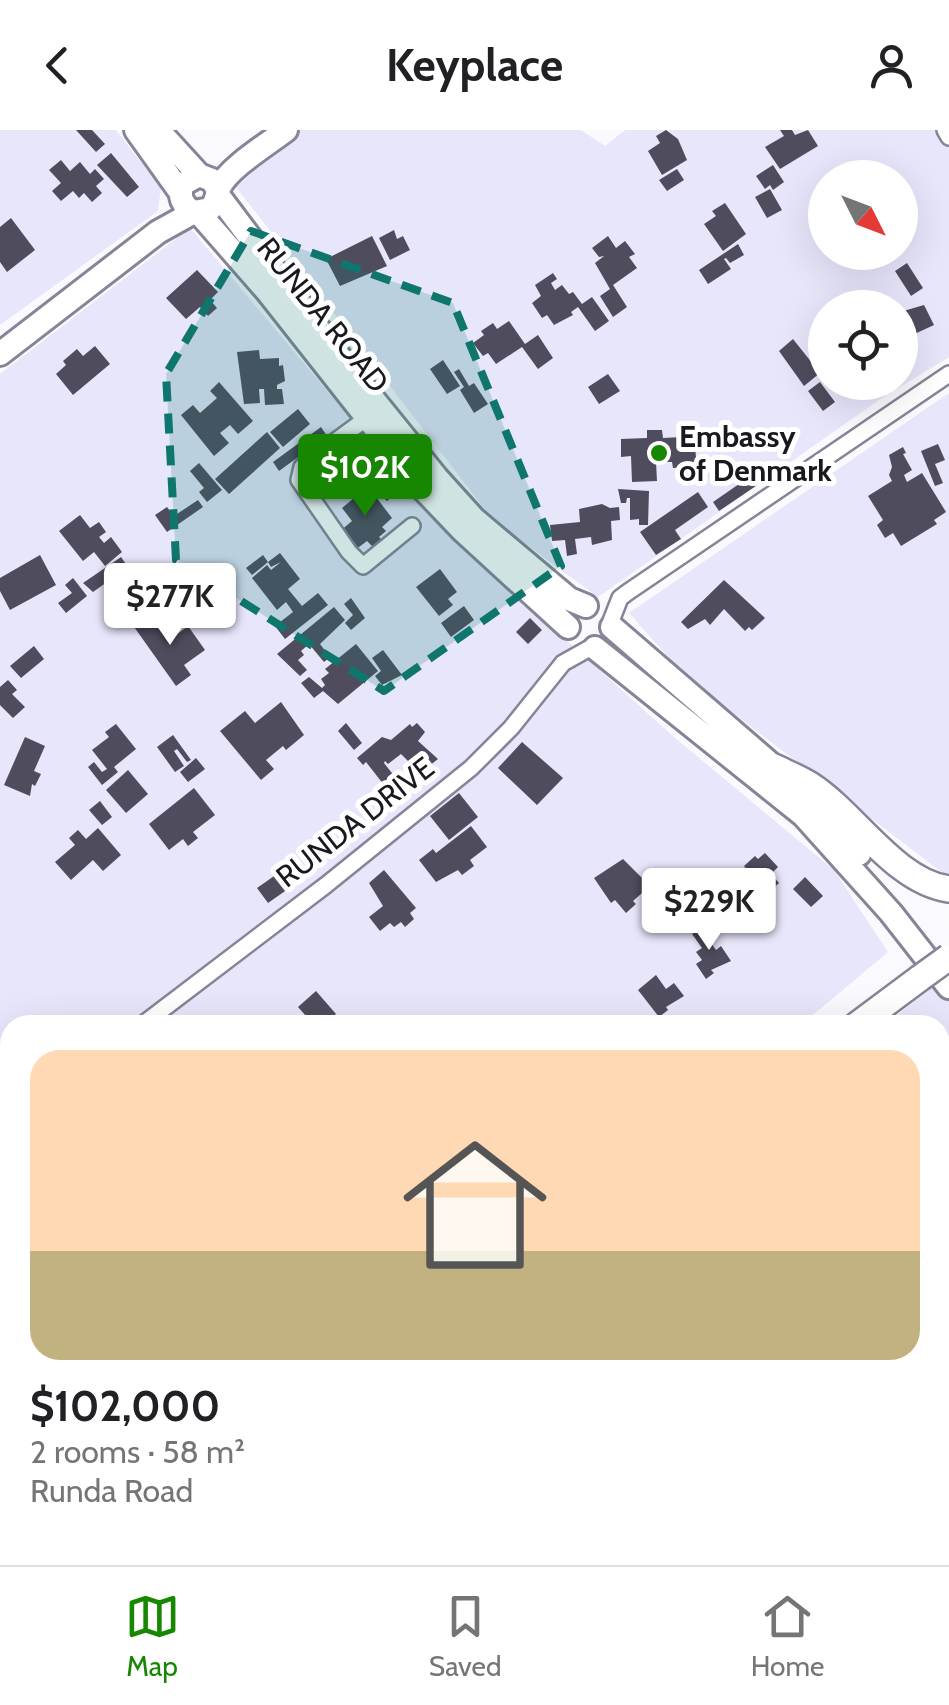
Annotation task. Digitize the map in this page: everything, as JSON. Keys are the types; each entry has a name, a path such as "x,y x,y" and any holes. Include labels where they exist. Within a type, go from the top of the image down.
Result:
{"main road":[{"path":"774,767 810,785 903,868 936,887 949,889"},
{"path":"870,1015 949,959"}],"street":[{"name":"RUNDA ROAD","path":"136,130 188,204 258,280 424,490 580,640 803,815 891,913 949,987"},
{"name":"RUNDA ROAD","path":"158,130 215,182 348,368 474,520 569,600 606,612 816,805 949,959"},
{"path":"188,204 210,209 215,182 286,130"},
{"path":"945,130 949,137"},
{"path":"0,354 158,232 188,204 189,178 215,182"},
{"name":"RUNDA DRIVE","path":"155,1015 471,768 511,728 580,640 575,611 606,612 949,374"},
{"path":"367,418 307,462 299,480 362,566 412,526"},
{"name":"RUNDA DRIVE","path":"580,640 608,639 606,612"}],"highlighted area":[{"path":"251,231 453,303 561,566 384,691 176,560 166,374"}],"shaded area":[{"path":"0,130 116,130 161,188 158,211 0,325"},
{"path":"301,130 581,130 605,146 625,130 949,130 949,357 918,376 918,290 808,290 808,400 879,400 598,597 493,520 380,373 356,357 357,343 236,187"},
{"path":"190,228 445,531 674,737 834,870 888,952 813,1015 0,1015 0,374"},
{"path":"949,393 949,873 944,874 687,678 629,613"},
{"path":"949,974 949,1015 898,1015"}],"building":[{"path":"76,130 92,130 105,144 96,152"},
{"path":"666,130 678,139 687,160 662,175 648,151 660,143 656,136"},
{"path":"780,130 792,130 795,135 808,130 818,146 780,169 765,147 784,136"},
{"path":"111,153 139,187 127,197 97,165"},
{"path":"61,160 70,171 80,162 90,174 95,169 104,179 96,186 102,193 92,202 84,193 79,198 73,191 61,201 52,191 61,183 49,170"},
{"path":"773,165 784,182 773,190 770,185 765,189 756,176"},
{"path":"677,169 684,180 667,191 659,180"},
{"path":"770,189 782,210 767,218 755,197"},
{"path":"725,203 746,234 723,251 704,224 716,216 712,211"},
{"path":"11,218 35,250 7,272 0,262 0,227"},
{"path":"394,230 397,239 403,236 410,250 390,260 379,238"},
{"path":"372,236 387,266 340,286 326,259"},
{"path":"608,236 616,248 625,241 635,254 629,257 637,268 613,285 627,307 613,317 600,296 610,289 595,263 604,256 599,257 592,248"},
{"path":"738,244 744,255 730,263 724,259 731,269 708,284 699,270"},
{"path":"197,270 218,292 210,300 217,308 208,316 200,307 186,319 166,298"},
{"path":"911,270 923,288 907,290 895,271"},
{"path":"553,273 557,279 551,283 555,290 562,285 582,304 592,297 609,321 595,331 578,307 571,312 573,315 554,325 547,315 542,318 532,303 541,296 535,285"},
{"path":"924,305 934,325 918,332 918,307"},
{"path":"509,321 525,344 538,335 553,358 538,369 522,347 496,364 488,353 483,356 473,343 484,335 481,331 493,323 497,329"},
{"path":"793,339 808,358 808,383 804,386 779,351"},
{"path":"95,346 110,364 73,395 56,374 66,365 63,361 77,349 83,356"},
{"path":"259,350 260,359 279,358 279,366 283,365 285,381 277,389 282,389 284,404 265,405 264,389 259,389 260,403 244,404 237,352"},
{"path":"443,360 460,386 447,394 430,369"},
{"path":"459,369 469,386 474,383 488,404 474,413 460,390 464,387 454,372"},
{"path":"608,374 620,391 599,404 588,387"},
{"path":"219,382 253,421 238,434 230,425 220,433 229,443 214,456 181,415 193,405 200,413 217,398 210,391"},
{"path":"815,400 834,400 835,402 823,411"},
{"path":"298,409 310,424 283,447 270,432"},
{"path":"321,427 327,436 279,471 273,462"},
{"name":"Embassy of Denmark","path":"647,430 662,430 663,438 702,436 702,448 695,447 697,467 673,468 672,462 656,462 657,481 632,482 631,456 621,457 621,439 647,438"},
{"path":"267,432 280,448 229,494 215,479"},
{"path":"938,444 945,460 935,464 943,483 935,486 921,451"},
{"path":"903,447 912,470 904,475 907,482 922,473 946,512 934,520 937,524 901,546 893,533 885,538 877,525 883,520 868,496 892,481 889,455"},
{"path":"369,452 402,488 387,501 352,468"},
{"path":"199,463 222,490 207,502 199,492 204,488 190,471"},
{"path":"765,466 772,475 719,511 713,502"},
{"path":"366,484 392,518 382,527 386,531 379,537 382,540 373,547 367,541 355,550 339,532 352,521 342,508 354,498 361,503 354,494"},
{"path":"618,489 649,491 648,525 639,525 639,519 630,520 630,498 621,503"},
{"path":"698,492 708,507 675,530 681,539 656,555 640,532"},
{"path":"198,500 203,507 167,532 155,515 167,507 174,516"},
{"path":"602,504 619,507 620,520 611,521 612,540 592,545 591,537 575,539 577,554 567,556 565,540 552,541 550,525 580,522 579,509"},
{"path":"80,515 90,528 99,522 106,532 99,537 104,543 111,537 122,552 105,566 94,552 83,561 59,531"},
{"path":"280,553 300,579 288,589 302,606 318,593 328,605 285,639 275,626 293,612 286,602 277,610 252,578 267,565 271,570 281,562 271,567 268,562"},
{"path":"40,555 56,585 10,610 0,591 0,578"},
{"path":"263,555 268,562 252,575 246,568"},
{"path":"121,557 128,567 93,592 83,583"},
{"path":"440,569 457,592 448,599 453,605 439,616 416,587"},
{"path":"73,578 87,596 66,613 58,603 72,593 65,585"},
{"path":"724,580 765,618 745,631 724,609 710,625 705,619 688,629 681,622"},
{"path":"351,598 365,618 351,630 345,623 353,615 344,604"},
{"path":"464,606 474,620 451,637 441,623"},
{"path":"334,607 345,620 320,644 330,657 324,662 309,644 298,660 307,670 300,676 277,654"},
{"path":"147,613 168,641 188,626 205,650 184,665 191,675 176,686 132,624"},
{"path":"530,618 542,630 528,644 516,632"},
{"path":"356,644 378,671 338,704 323,691 314,698 301,683 309,677 322,688 325,685 321,679 329,673 325,669"},
{"path":"34,646 44,659 21,678 10,666"},
{"path":"383,650 402,675 382,685 375,676 381,671 372,658"},
{"path":"8,680 17,690 12,694 25,707 13,718 0,705 0,687"},
{"path":"281,702 304,735 266,760 274,769 261,780 220,731 245,711 255,723"},
{"path":"346,723 362,743 354,750 338,731"},
{"path":"417,723 425,732 418,741 438,759 429,766 419,754 409,762 401,754 388,764 385,761 395,777 384,785 366,762 363,765 357,758 382,737 391,740"},
{"path":"116,724 136,749 114,767 118,772 102,785 88,767 94,762 102,772 107,769 92,750 109,737 105,732"},
{"path":"173,735 191,760 187,762 177,749 174,751 184,766 175,772 157,747"},
{"path":"25,737 45,746 34,771 41,774 35,786 32,784 30,796 4,785"},
{"path":"522,742 563,778 537,805 498,768"},
{"path":"196,758 205,769 188,782 180,772"},
{"path":"128,770 148,794 126,813 106,790"},
{"path":"194,788 215,815 193,832 198,838 188,846 183,839 169,850 149,824"},
{"path":"459,793 478,817 449,840 430,816"},
{"path":"100,801 112,817 102,825 89,810"},
{"path":"471,826 487,847 470,860 474,866 462,875 458,870 436,882 419,860 433,849 436,853"},
{"path":"98,828 121,855 103,871 93,860 71,880 55,862 75,845 69,838 78,830 86,839"},
{"path":"765,853 778,867 771,874 779,883 769,892 765,888 761,892 764,896 749,904 752,907 741,917 734,909 730,913 717,898 721,895 718,892 748,871 744,866 755,856 758,859"},
{"path":"623,859 650,886 626,913 615,900 611,903 594,878"},
{"path":"384,870 416,908 410,913 414,919 405,927 401,922 394,927 390,923 380,931 369,917 383,906 369,883"},
{"path":"277,874 288,889 268,903 257,888"},
{"path":"805,877 823,896 811,907 793,889"},
{"path":"705,925 716,940 711,943 716,950 721,946 731,961 711,970 714,973 706,979 696,964 702,960 696,952 702,948 692,934"},
{"path":"656,975 666,989 674,983 684,996 657,1015 638,990"},
{"path":"316,991 336,1014 305,1015 298,1007"}],"place":[{"name":"Embassy of Denmark","path":"659,453"}]}
